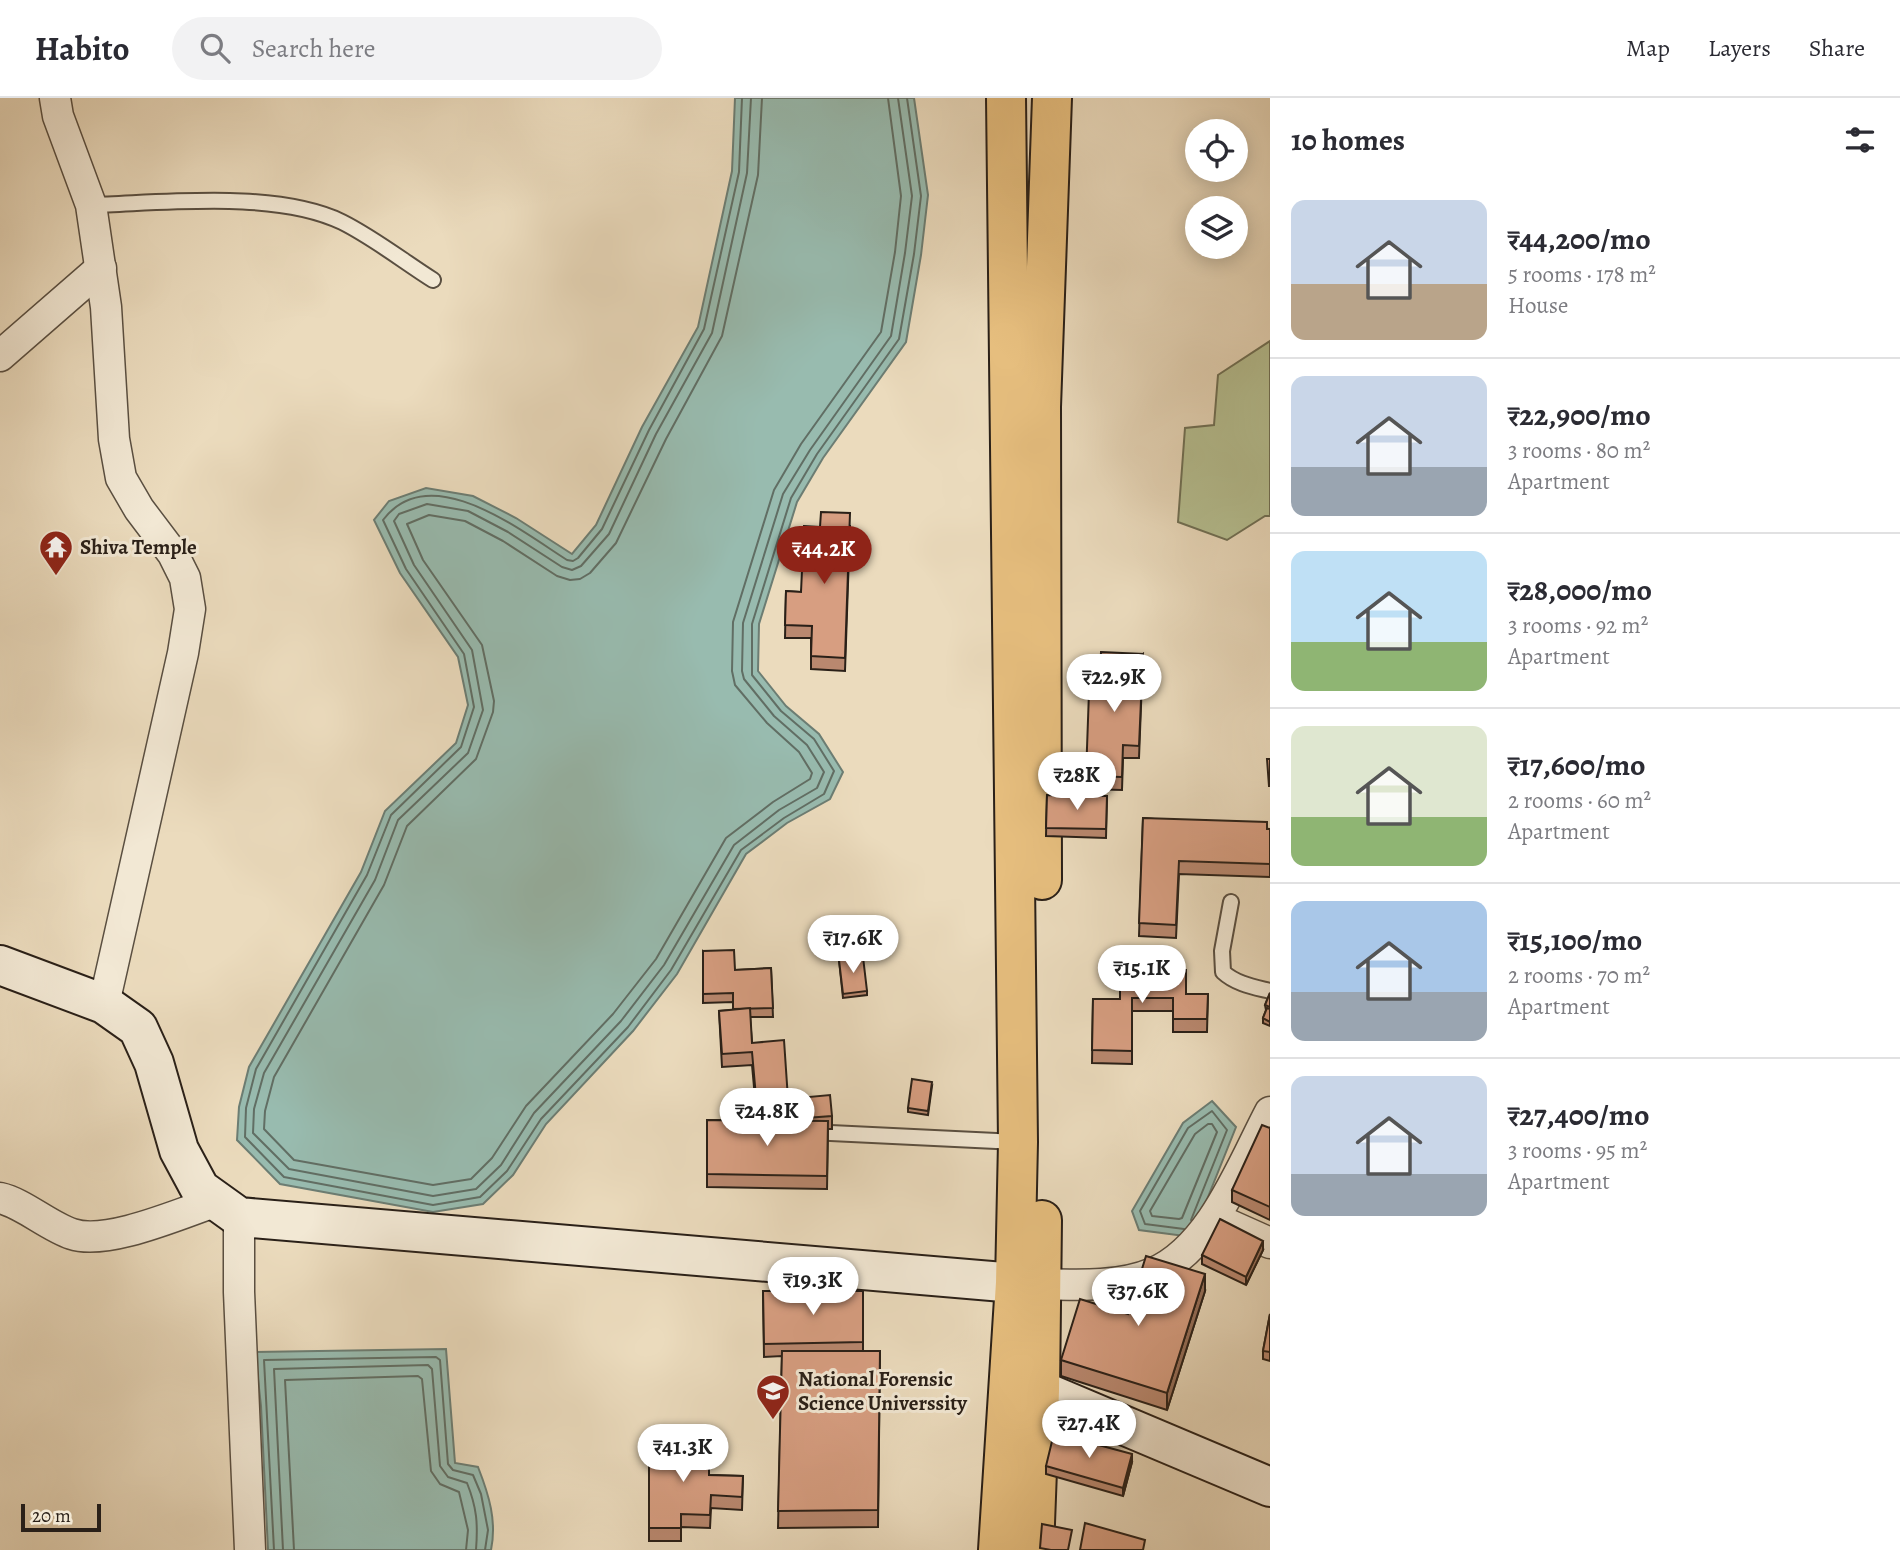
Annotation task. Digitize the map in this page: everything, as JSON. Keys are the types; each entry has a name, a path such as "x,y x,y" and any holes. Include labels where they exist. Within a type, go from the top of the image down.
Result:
{"main road":[{"path":"1006,98 1018,1142 1028,1284 1040,1390 1034,1550"},
{"path":"998,1550 1028,1284 1041,407 1052,98"}],"street":[{"path":"55,98 58,116 91,205 106,307 114,439 121,478 179,566 185,578 190,609 183,653 104,1004"},
{"path":"0,356 101,268"},
{"path":"0,965 104,1004 138,1028 154,1063 179,1150 200,1189 228,1209 298,1224 1028,1284 1110,1283 1153,1274 1181,1257 1214,1218 1270,1112"},
{"path":"0,1198 72,1234 89,1238 110,1236 228,1209"},
{"path":"228,1209 239,1292 250,1550"},
{"path":"1214,1218 1270,1243"},
{"path":"1040,1390 1270,1487"}],"lane":[{"path":"91,205 230,202 266,203 309,210 342,222 433,279"},
{"path":"1231,902 1222,951 1223,972 1230,978 1270,991"},
{"path":"791,1132 1018,1142"}],"green space":[{"path":"1270,341 1270,516 1265,516 1227,540 1178,522 1185,428 1214,425 1218,375"}],"water":[{"path":"735,98 914,98 928,195 906,342 823,458 797,502 759,624 758,671 786,706 819,734 843,772 830,799 787,823 746,854 677,974 633,1031 546,1124 513,1175 483,1204 433,1212 280,1184 237,1140 239,1107 249,1067 361,872 385,811 456,743 468,705 458,657 400,573 374,520 389,501 426,488 473,496 516,518 572,554 596,525 642,427 698,327 732,171"},
{"path":"1212,1101 1236,1127 1192,1237 1139,1230 1132,1211 1183,1123"},
{"path":"446,1349 455,1463 478,1467 491,1508 491,1550 268,1550 261,1406 255,1352"}],"building":[{"path":"821,512 850,513 845,658 811,656 812,626 785,625 786,591 801,592 804,526 820,527"},
{"path":"1101,652 1143,654 1139,746 1123,745 1122,777 1086,776 1089,692 1099,692"},
{"path":"1267,759 1270,759 1270,786 1269,786"},
{"path":"1047,795 1107,796 1106,829 1046,828"},
{"path":"1143,818 1267,822 1267,829 1270,829 1270,864 1179,861 1176,925 1139,923"},
{"path":"734,950 735,970 771,968 773,1008 733,1009 733,993 703,994 703,951"},
{"path":"863,957 867,991 843,994 839,960"},
{"path":"1120,969 1186,970 1186,994 1208,994 1207,1019 1173,1019 1173,998 1132,998 1132,1051 1092,1050 1093,999 1120,999"},
{"path":"1270,993 1270,1007 1265,1005"},
{"path":"750,1008 752,1043 784,1040 788,1099 830,1095 832,1116 778,1120 776,1106 757,1108 752,1052 722,1054 719,1011"},
{"path":"1267,1008 1270,1009 1270,1022 1263,1018"},
{"path":"912,1079 932,1082 928,1111 908,1108"},
{"path":"707,1120 828,1121 827,1176 707,1174"},
{"path":"1262,1125 1270,1128 1270,1207 1232,1190"},
{"path":"1220,1219 1263,1241 1246,1277 1202,1255"},
{"path":"1146,1256 1205,1274 1167,1393 1061,1360 1080,1299 1128,1314"},
{"path":"763,1291 863,1291 863,1342 764,1344"},
{"path":"1270,1314 1270,1352 1263,1351"},
{"path":"782,1351 880,1351 878,1510 778,1511"},
{"path":"1054,1433 1132,1454 1123,1488 1046,1466"},
{"path":"649,1439 682,1439 683,1451 709,1453 709,1475 743,1476 742,1497 711,1495 710,1515 681,1514 681,1528 649,1528"},
{"path":"1085,1523 1145,1540 1143,1550 1080,1550"},
{"path":"1042,1524 1072,1530 1068,1550 1040,1548"}],"place":[{"name":"Shiva Temple","path":"56,577"},
{"name":"National Forensic Science Universsity","path":"773,1421"}]}
